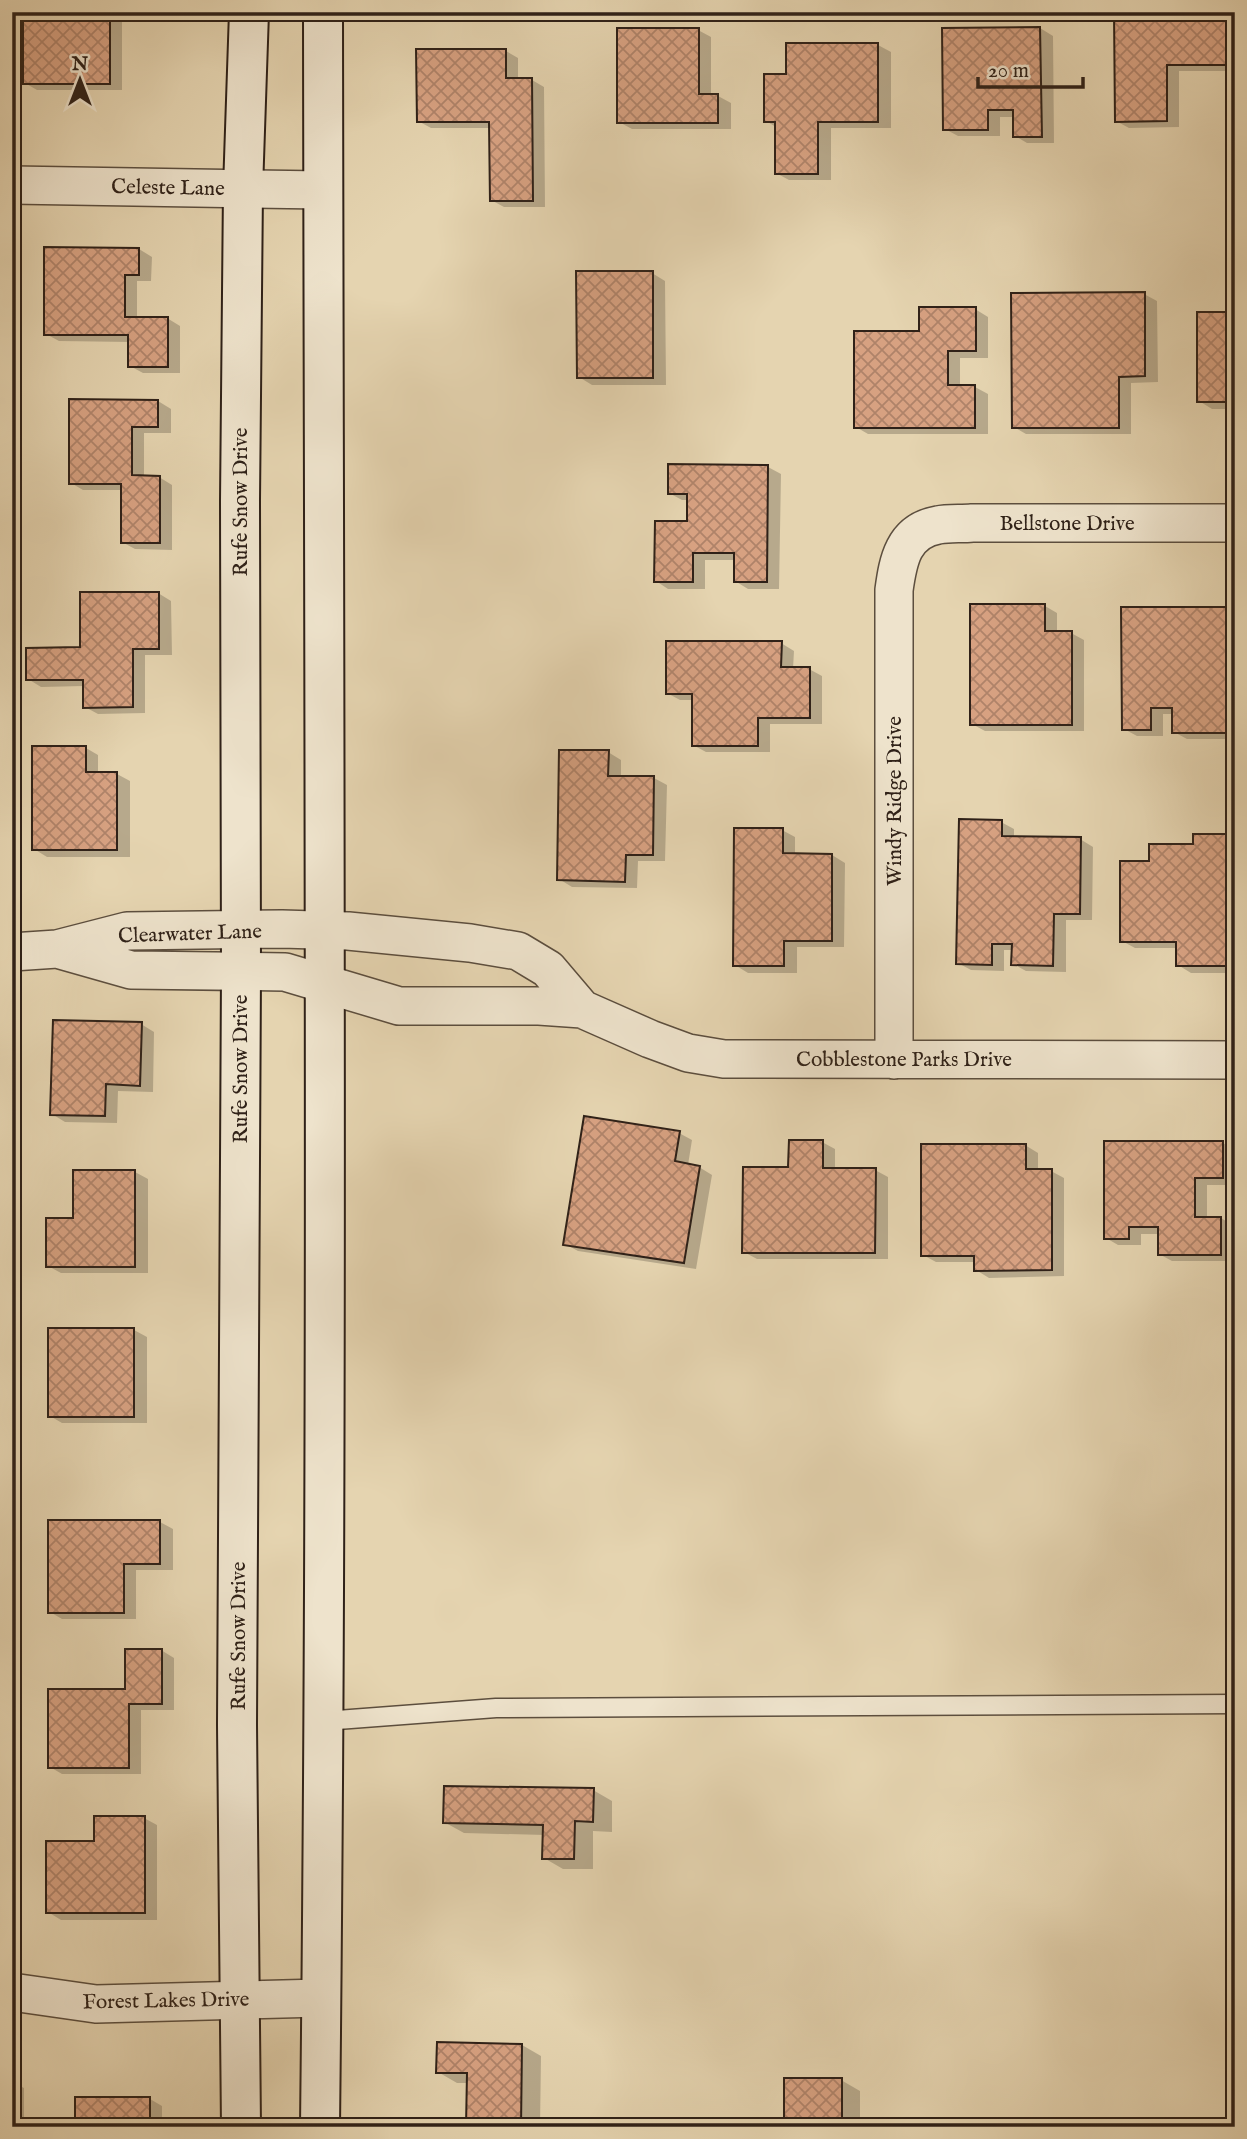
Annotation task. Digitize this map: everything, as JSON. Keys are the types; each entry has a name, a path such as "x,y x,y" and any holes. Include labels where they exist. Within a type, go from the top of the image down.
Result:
{"main road":[{"name":"Rufe Snow Drive","path":"241,2127 237,1725 241,971 240,500 243,188 249,12"},
{"path":"320,2127 326,985 323,12"}],"street":[{"name":"Celeste Lane","path":"12,185 323,190"},
{"name":"Bellstone Drive","path":"906,544 920,532 937,525 1235,523"},
{"name":"Windy Ridge Drive","path":"894,1059 894,590 898,562 906,544"},
{"name":"Clearwater Lane","path":"12,952 57,949 127,931 282,929"},
{"name":"Cobblestone Parks Drive","path":"282,929 470,943 518,951 548,969 582,1009"},
{"name":"Clearwater Lane","path":"57,949 131,970 285,972"},
{"name":"Cobblestone Parks Drive","path":"285,972 399,1006 539,1006 582,1009 688,1053 724,1059 1235,1060"},
{"name":"Forest Lakes Drive","path":"12,1992 96,2004 321,1998"}],"lane":[{"path":"324,1721 496,1708 1235,1704"}],"building":[{"path":"23,12 110,12 110,84 23,84"},
{"path":"1114,12 1226,12 1226,65 1167,65 1167,121 1115,122"},
{"path":"1040,27 1042,137 1013,137 1013,110 988,110 988,130 943,130 942,28"},
{"path":"617,28 699,28 699,94 718,94 718,123 617,123"},
{"path":"786,43 878,43 878,122 818,122 818,174 775,174 775,122 764,122 764,74 786,74"},
{"path":"416,49 506,49 506,78 532,78 533,201 490,201 489,122 417,122"},
{"path":"44,247 139,248 139,275 125,275 125,317 168,317 168,367 128,367 128,335 44,335"},
{"path":"576,271 653,271 653,378 577,378"},
{"path":"1145,292 1145,376 1119,377 1119,428 1012,428 1011,293"},
{"path":"919,307 976,307 976,351 948,351 948,385 975,385 975,428 854,428 854,331 919,331"},
{"path":"1197,312 1235,312 1235,402 1197,402"},
{"path":"69,399 158,400 158,427 132,427 132,475 160,476 160,543 121,543 121,484 69,484"},
{"path":"668,464 768,465 767,582 734,582 734,553 693,553 693,582 654,582 655,521 687,521 687,494 668,494"},
{"path":"80,592 159,592 159,649 133,649 133,707 83,708 83,680 26,680 26,648 80,647"},
{"path":"970,604 1045,604 1045,631 1072,631 1072,725 970,725"},
{"path":"1121,607 1229,607 1229,630 1235,630 1235,733 1172,733 1172,708 1151,708 1151,730 1122,730"},
{"path":"666,641 782,641 781,667 810,667 810,718 758,718 758,746 692,746 692,694 666,694"},
{"path":"32,746 86,746 86,772 117,772 117,850 32,850"},
{"path":"559,750 609,750 608,776 654,776 653,855 626,855 625,882 557,880"},
{"path":"959,819 1002,820 1002,836 1081,837 1080,914 1054,914 1053,966 1011,965 1012,944 992,944 992,965 956,964"},
{"path":"734,828 783,828 783,853 832,854 832,941 784,941 784,966 733,966"},
{"path":"1193,834 1230,834 1230,855 1235,855 1235,935 1229,935 1229,966 1176,966 1176,942 1120,942 1120,861 1149,861 1149,844 1193,844"},
{"path":"53,1020 142,1022 140,1086 106,1084 105,1116 50,1115"},
{"path":"584,1116 680,1131 675,1161 700,1166 684,1263 563,1245"},
{"path":"789,1140 823,1140 823,1168 876,1168 875,1253 742,1253 743,1167 788,1167"},
{"path":"1104,1141 1223,1141 1223,1178 1195,1178 1195,1217 1221,1217 1221,1255 1158,1255 1158,1227 1129,1227 1129,1239 1104,1239"},
{"path":"921,1144 1026,1144 1026,1169 1052,1169 1052,1270 974,1271 974,1256 921,1256"},
{"path":"73,1170 135,1170 135,1267 46,1267 46,1218 73,1218"},
{"path":"48,1328 134,1328 134,1417 48,1417"},
{"path":"48,1520 160,1520 160,1564 124,1564 124,1613 48,1613"},
{"path":"125,1649 162,1649 162,1704 129,1704 129,1768 48,1768 48,1689 125,1689"},
{"path":"444,1786 594,1788 593,1822 575,1821 574,1859 542,1859 543,1825 443,1823"},
{"path":"94,1816 145,1816 145,1913 46,1913 46,1841 94,1841"},
{"path":"437,2042 522,2044 521,2127 466,2127 467,2073 436,2073"},
{"path":"784,2078 842,2078 842,2127 784,2127"},
{"path":"75,2097 150,2097 150,2127 75,2127"}]}
